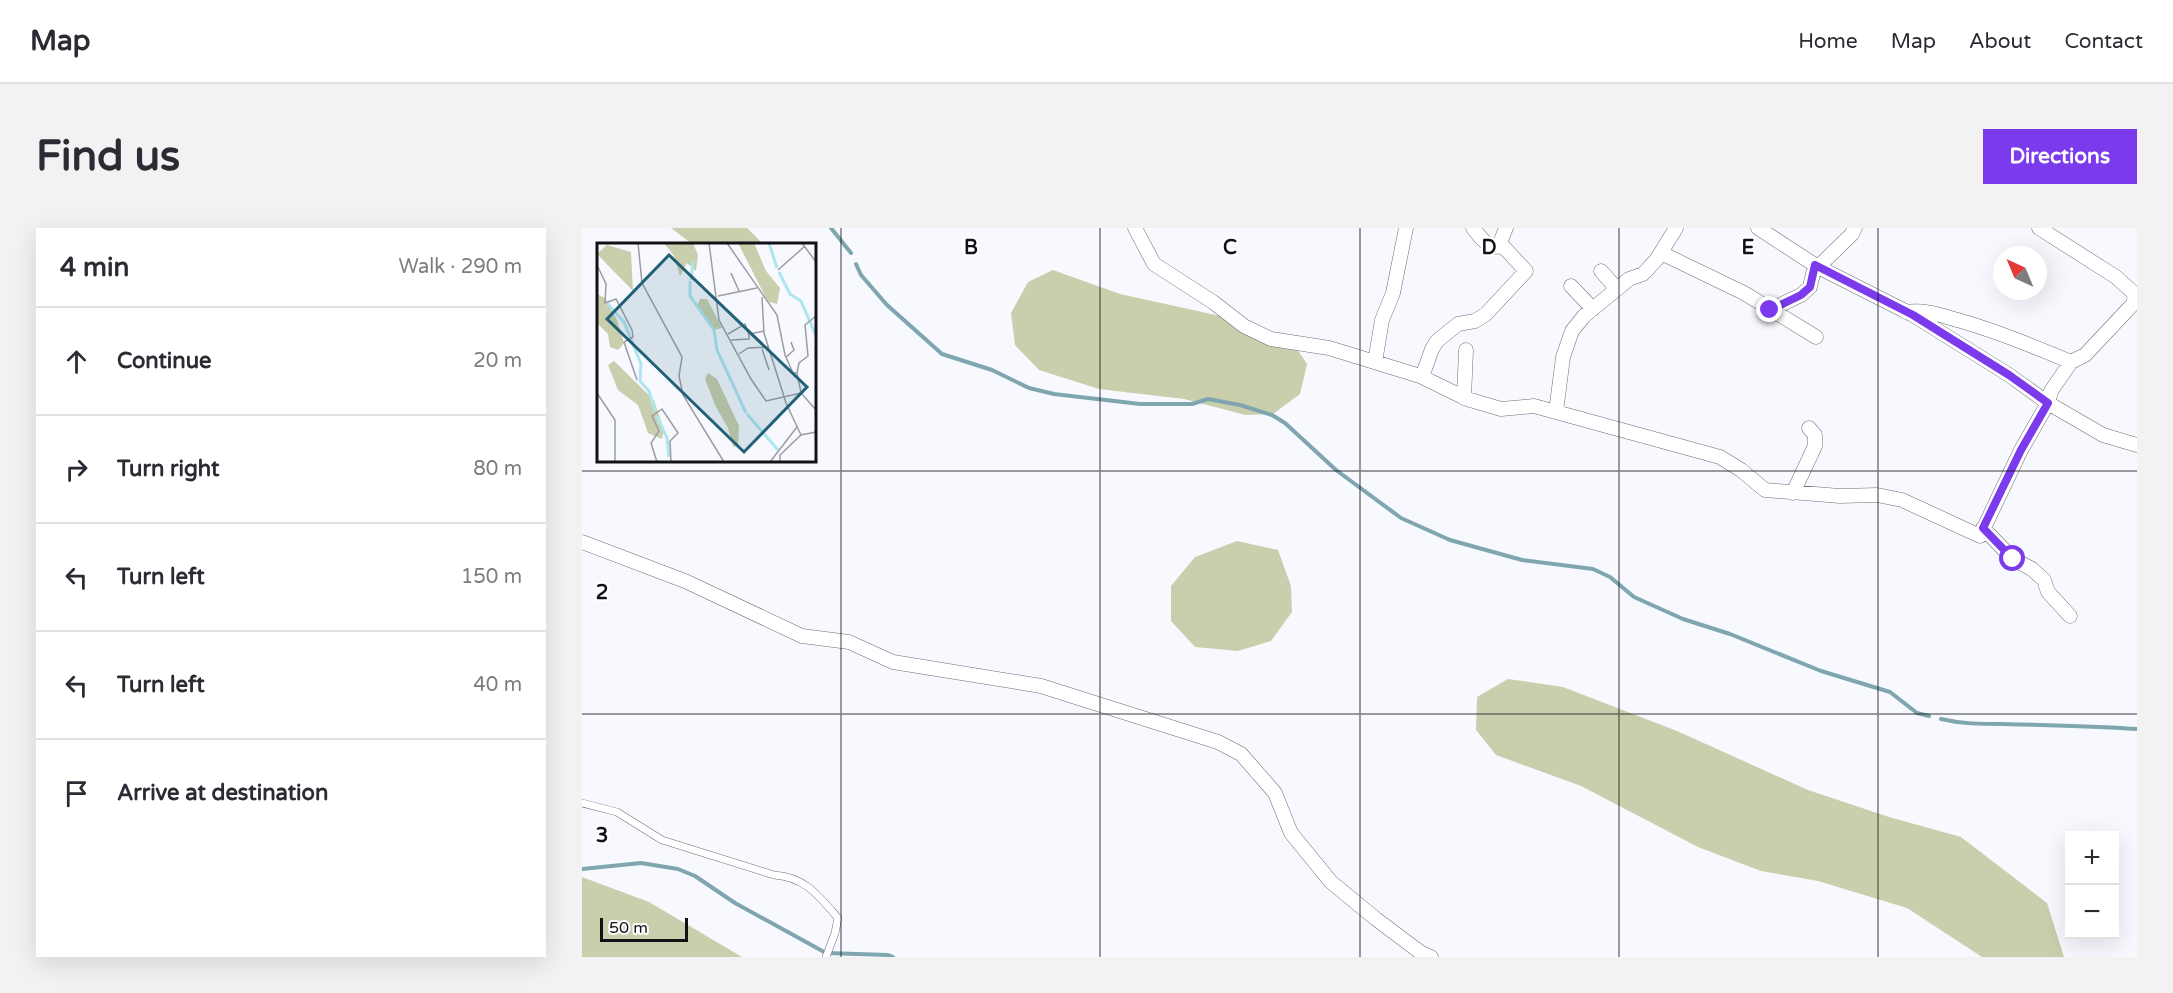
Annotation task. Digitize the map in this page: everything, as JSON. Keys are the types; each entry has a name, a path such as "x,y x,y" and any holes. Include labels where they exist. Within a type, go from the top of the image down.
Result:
{"street":[{"path":"1135,228 1154,264 1213,302 1244,326 1270,339 1329,348 1422,377 1464,398 1501,409 1534,406 1720,457 1741,470 1765,490 1840,496 1877,495 1902,500 1980,536 2021,450 2048,403 2051,391 2071,362 2085,355 2133,304 2136,296 2116,277 2039,228"},
{"path":"1375,362 1382,321 1392,293 1406,228"},
{"path":"1473,228 1488,246 1497,248 1503,246"},
{"path":"1422,377 1437,341 1458,324 1475,321 1486,314 1526,271 1500,243 1506,228"},
{"path":"1556,412 1563,357 1572,331 1584,316 1629,279 1643,274 1661,253 1676,228"},
{"path":"1758,228 1817,266 1906,312 2009,375 2048,403 2103,435 2137,445"},
{"path":"1770,310 1801,295 1810,287 1817,266 1852,234 1855,228"},
{"path":"1661,253 1744,293 1816,337"},
{"path":"1601,271 1617,289"},
{"path":"1571,286 1593,309"},
{"path":"1906,312 1921,310 1980,327 2012,337 2071,362"},
{"path":"1464,398 1466,350"},
{"path":"1793,493 1815,446 1815,435 1809,428"},
{"path":"1983,528 2013,559 2032,569 2044,580 2048,592 2070,616"},
{"path":"582,542 685,581 802,636 849,642 893,662 1041,686 1218,742 1241,754 1275,793 1291,833 1331,882 1376,919 1420,952 1431,957"}],"lane":[{"path":"582,803 617,812 662,840 774,875 792,876 818,894 838,918 826,957"}],"green space":[{"path":"671,228 747,228 762,243 691,243"},
{"path":"1053,270 1120,294 1234,319 1293,343 1307,364 1300,394 1273,414 1246,415 1184,399 1099,389 1039,370 1015,345 1011,313 1028,282"},
{"path":"1237,541 1278,550 1291,586 1292,612 1271,641 1238,651 1195,647 1171,621 1171,586 1195,557"},
{"path":"1508,679 1563,687 1677,731 1808,790 1889,817 1961,837 2047,903 2064,957 1982,957 1907,908 1818,881 1761,871 1698,847 1581,786 1496,755 1476,730 1477,697"},
{"path":"582,877 649,902 742,957 582,957"}],"waterway":[{"path":"831,228 851,253"},
{"path":"856,264 861,275 887,305 942,354 992,370 1029,388 1054,394 1140,404 1192,404 1208,399 1240,405 1272,415 1285,423 1336,470 1401,518 1450,540 1522,560 1593,569 1610,577 1634,597 1683,619 1730,634 1821,671 1890,692 1917,713 1929,716"},
{"path":"1941,719 1972,723 2137,729"},
{"path":"582,869 641,863 678,869 695,876 735,903 826,953 893,957"}],"route":[{"path":"1770,310 1801,295 1810,287 1815,265 1913,315 2009,375 2048,403 2021,450 1983,528 2013,559"}]}
